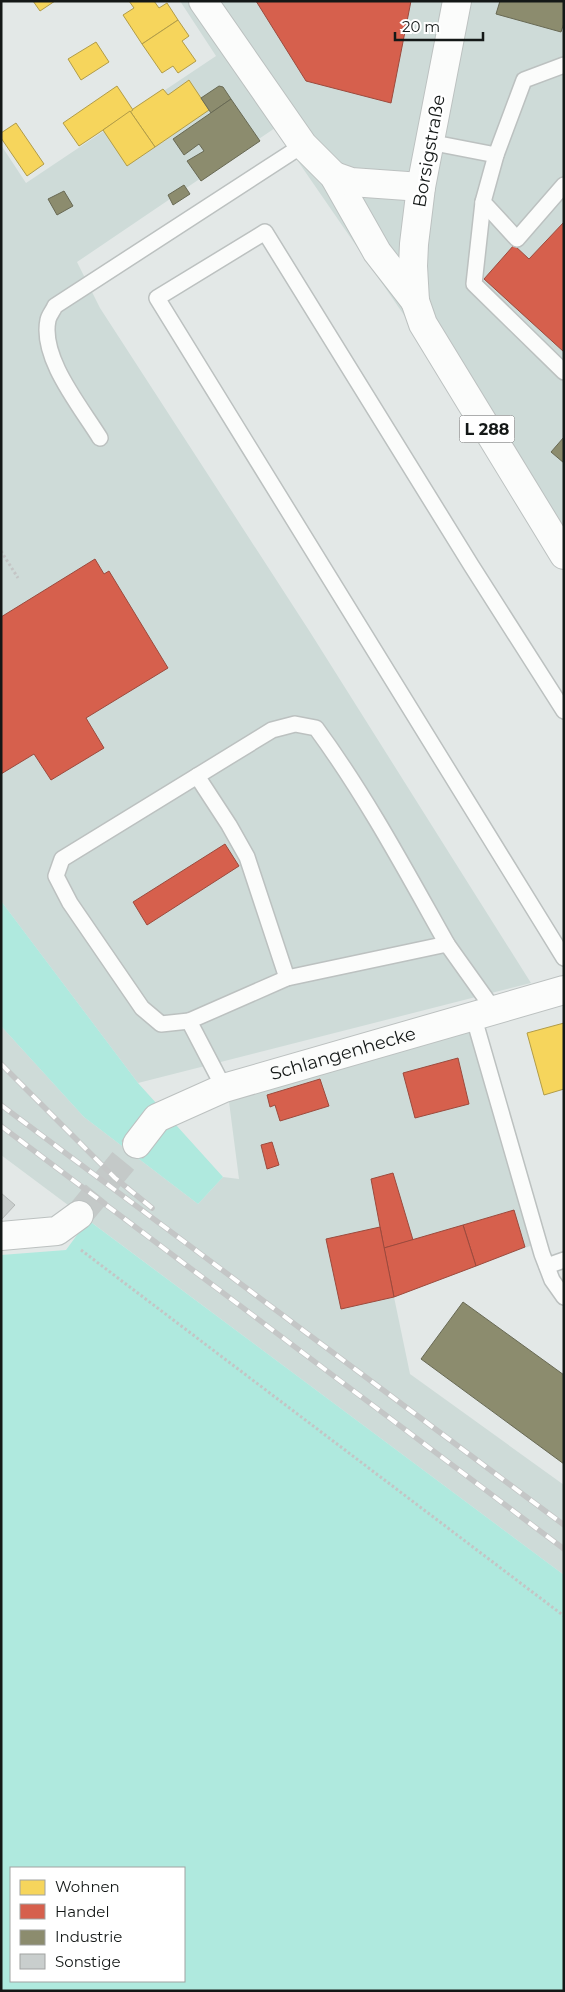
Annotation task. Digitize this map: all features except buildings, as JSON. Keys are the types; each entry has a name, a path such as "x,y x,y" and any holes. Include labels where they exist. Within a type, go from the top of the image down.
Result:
{"street":[{"path":"203,1 303,145 334,176 377,252 415,301"},
{"name":"Borsigstraße","path":"415,301 413,266 420,186 457,1"},
{"path":"334,176 351,182 420,186"},
{"name":"L 288","path":"415,301 423,324 564,554"},
{"name":"Schlangenhecke","path":"137,1144 156,1118 224,1088 564,990"},
{"path":"1,1236 56,1231 80,1215"}],"lane":[{"path":"564,66 524,80 496,154 483,202 474,284 564,372"},
{"path":"429,142 496,154"},
{"path":"100,438 54,365 47,335 48,318 55,306 303,145"},
{"path":"483,202 517,240 564,185"},
{"path":"564,711 264,232 158,298 564,958"},
{"path":"447,944 287,978 189,1021 161,1024 142,1008 70,903 56,876 62,859 272,730 295,724 316,728 335,754 382,830 447,944 484,1012 538,1242 552,1280 564,1297"},
{"path":"197,776 247,857 287,978"},
{"path":"189,1021 224,1088"},
{"path":"546,1266 564,1260"}],"path":[{"path":"1,551 18,578"},
{"path":"56,1231 564,1616"}],"shaded area":[{"path":"180,1 564,1 564,547 275,128 77,262 100,308 310,632 531,983 138,1083 1,901 1,145 26,183 216,56"},
{"path":"475,1025 538,1243 394,1297 410,1374 564,1485 564,1575 1,1155 1,1026 84,1117 198,1204 223,1177 239,1179 228,1094"}],"green space":[{"path":"1,901 138,1083 223,1177 198,1204 84,1117 1,1026"},
{"path":"88,1220 564,1575 564,1991 1,1991 1,1255 66,1250"}],"tunnel":[{"path":"79,1215 137,1144"}],"railway":[{"path":"1,1064 115,1178 152,1208"},
{"path":"1,1105 564,1525"},
{"path":"1,1126 564,1549"}]}
